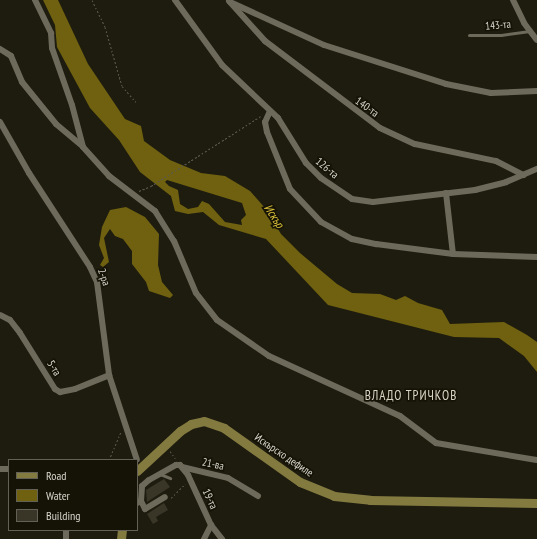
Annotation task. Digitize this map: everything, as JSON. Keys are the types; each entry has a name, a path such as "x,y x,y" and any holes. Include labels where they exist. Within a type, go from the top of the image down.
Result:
{"main road":[{"name":"Искърско дефиле","path":"138,464 191,424 211,422 224,428 300,482 334,496 370,500 537,503"}],"street":[{"path":"35,0 51,33 52,48 72,105 83,147"},
{"name":"126-та","path":"175,0 222,65 238,83 270,110 286,129 306,163 321,178 352,199 373,202 491,187 537,169"},
{"path":"513,0 530,31 537,40"},
{"name":"140-та","path":"524,175 496,161 415,144 380,128 265,41 229,1 324,45 446,84 491,93 537,90"},
{"path":"0,49 10,56 22,82 40,105 83,147 109,176 134,193 155,211 165,226 196,293 206,309 248,343 276,360 400,416 436,443 537,460"},
{"path":"270,110 265,122 290,189 321,222 352,239 453,254 537,257"},
{"name":"2-ра","path":"0,122 29,173 90,266 97,282 109,375 135,459"},
{"path":"446,193 453,254"},
{"name":"5-та","path":"0,315 10,320 20,333 55,389 60,392 75,389 109,375"},
{"path":"165,497 145,509 139,502 142,486 160,474 180,466"},
{"name":"19-та","path":"180,466 191,482 211,525 222,539"},
{"name":"21-ва","path":"180,466 228,478 258,496"},
{"path":"204,539 211,525"}],"lane":[{"name":"143-та","path":"469,35 501,35 530,31"},
{"path":"160,474 170,478"}],"path":[{"path":"92,0 104,27 122,86 136,102"},
{"path":"134,193 151,186 191,162 270,110"},
{"path":"109,459 124,424"},
{"path":"166,444 180,466"},
{"path":"165,497 175,497 185,484 191,482"}],"water":[{"path":"43,0 58,0 88,64 125,119 141,126 144,141 170,160 201,173 225,176 250,191 265,208 281,234 300,253 337,284 352,293 380,294 396,300 405,296 418,303 442,310 450,324 504,322 537,342 537,372 524,356 499,338 454,337 328,305 266,239 219,225 203,212 188,214 175,211 171,196 140,172 119,140 90,108 57,47 55,25","holes":["167,180 242,203 246,215 241,220 242,225 225,222 209,204 202,201 198,207 188,209 180,204 178,190 169,186 165,182"]},
{"path":"126,207 145,217 159,234 158,265 162,282 173,295 170,298 149,291 146,282 132,264 132,251 123,239 115,236 110,229 104,238 109,262 103,267 100,265 104,258 99,245 102,227 110,210"}],"building":[{"path":"164,479 170,487 147,502 146,490"},
{"path":"164,503 168,510 156,517 158,521 153,524 147,514"}],"district":[{"name":"ВЛАДО ТРИЧКОВ","path":"411,396"}],"water label":[{"name":"Искър","path":"274,216"}]}
